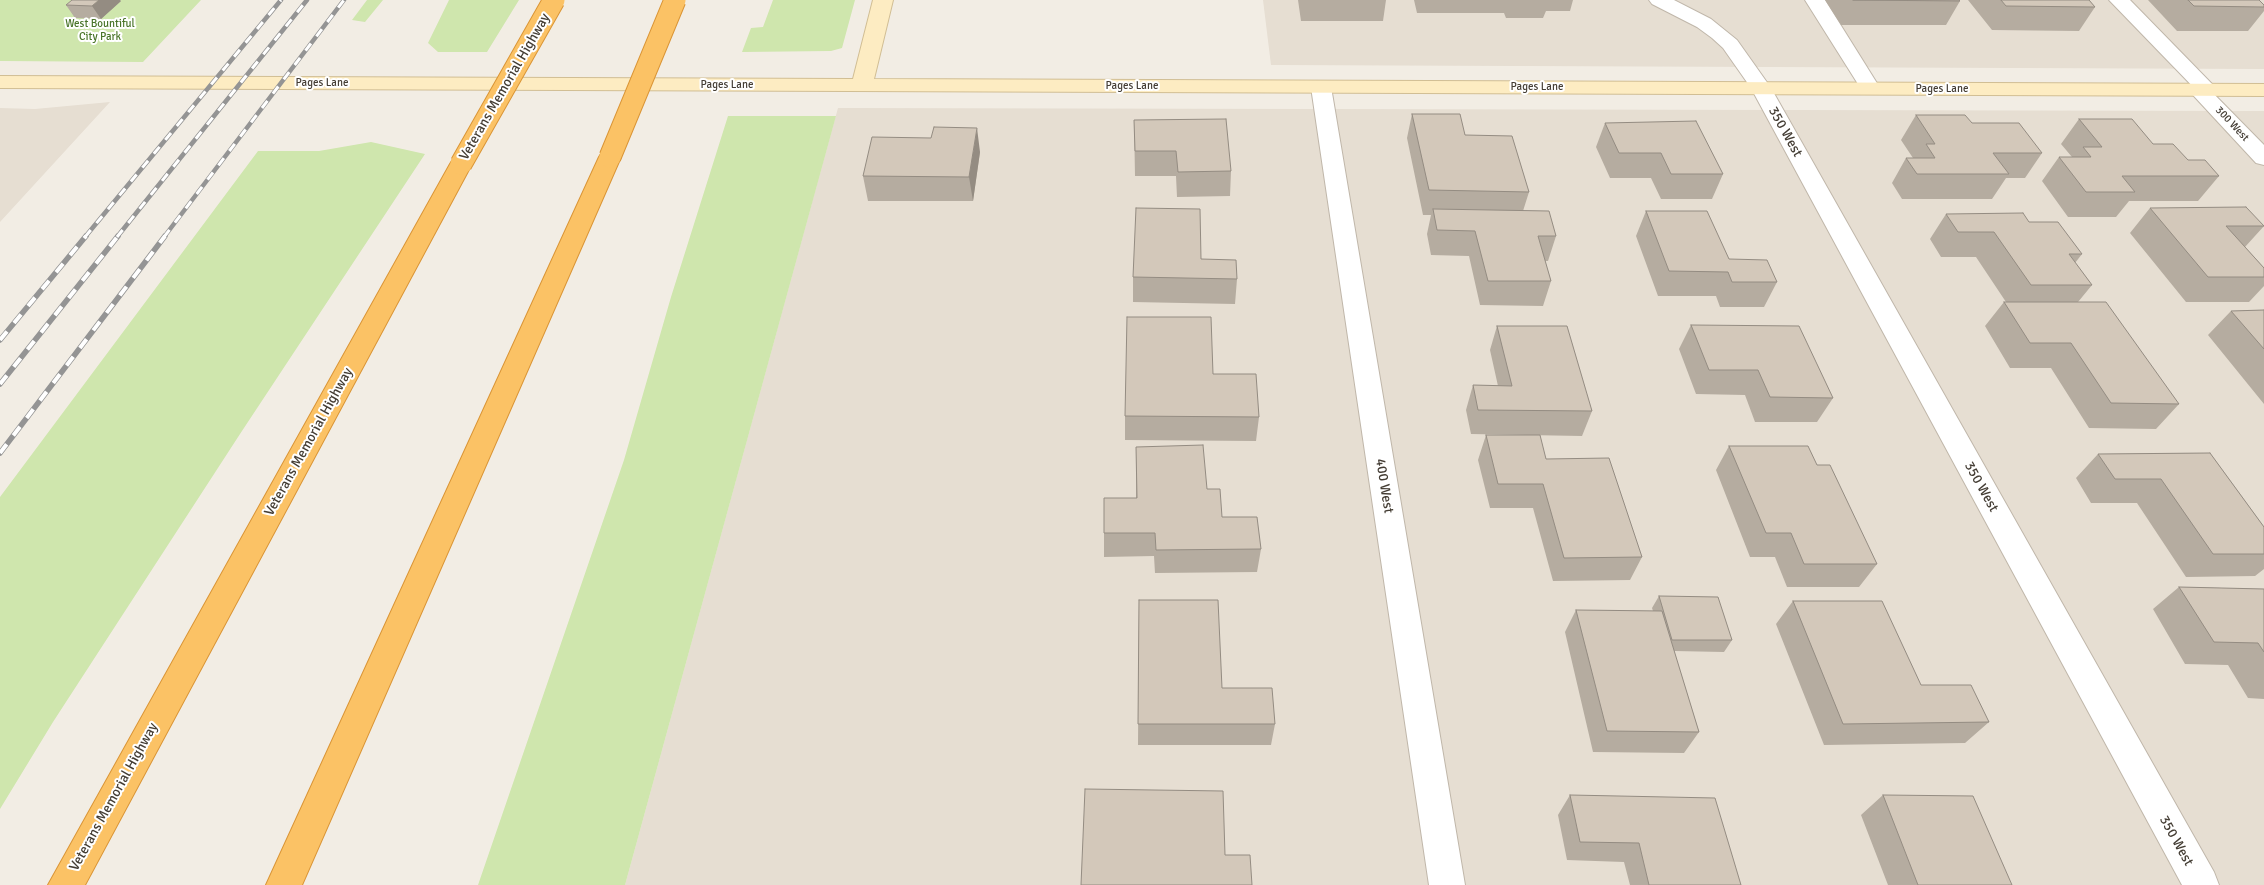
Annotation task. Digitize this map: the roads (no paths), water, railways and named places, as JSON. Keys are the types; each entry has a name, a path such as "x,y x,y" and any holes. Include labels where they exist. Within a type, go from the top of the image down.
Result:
{"highway":[{"name":"Veterans Memorial Highway","path":"66,885 461,164 554,0"},
{"path":"284,885 610,157 675,0"}],"street":[{"path":"862,85 883,0"},
{"name":"350 West","path":"1659,0 1704,23 1719,34 1730,44 1761,88 2201,885"},
{"path":"1816,0 1870,88"},
{"name":"300 West","path":"2119,0 2264,158"},
{"name":"Pages Lane","path":"0,82 2264,90"},
{"name":"400 West","path":"1321,87 1448,885"}],"railway":[{"path":"85,237 281,0"},
{"path":"117,237 307,0"},
{"path":"164,237 344,0"},
{"path":"0,340 86,236"},
{"path":"0,384 118,236"},
{"path":"0,453 165,236"}],"park label":[{"name":"West Bountiful City Park","path":"100,30"}]}
